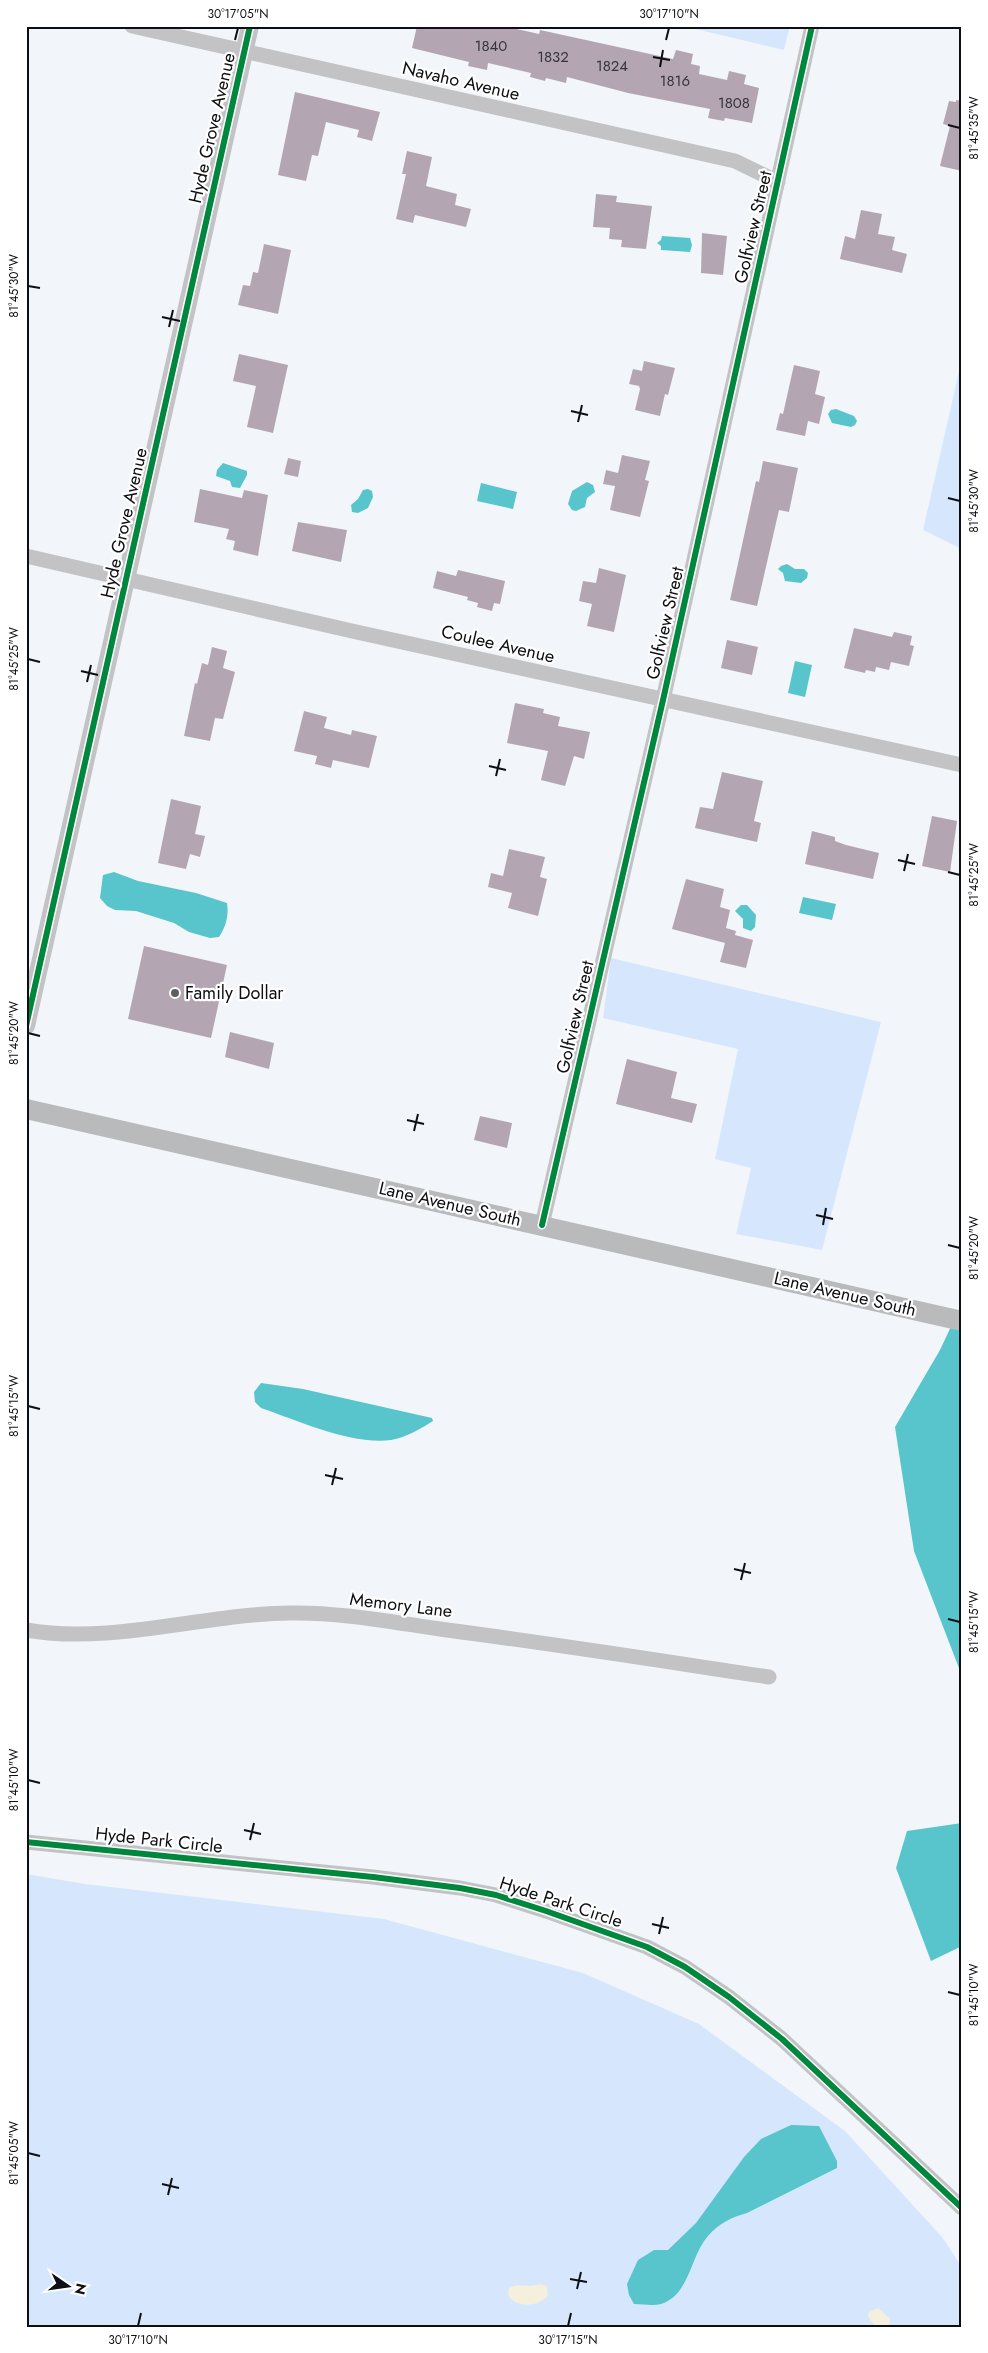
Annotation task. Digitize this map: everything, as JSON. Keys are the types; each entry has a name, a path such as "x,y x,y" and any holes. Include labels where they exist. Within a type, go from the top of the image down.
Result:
{"main road":[{"name":"Lane Avenue South","path":"26,1109 962,1321"}],"street":[{"name":"Navaho Avenue","path":"132,26 735,161 778,182"},
{"name":"Hyde Grove Avenue","path":"26,1026 250,26"},
{"name":"Golfview Street","path":"542,1225 663,700 812,26"},
{"name":"Coulee Avenue","path":"26,556 663,700 962,765"},
{"name":"Memory Lane","path":"26,1630 62,1635 92,1635 203,1621 290,1613 350,1617 769,1677"},
{"name":"Hyde Park Circle","path":"26,1842 373,1877 460,1888 496,1895 647,1947 684,1967 729,1997 782,2038 962,2208"}],"shaded area":[{"path":"683,26 790,26 784,50"},
{"path":"962,358 962,570 958,547 923,530"},
{"path":"611,958 881,1022 822,1250 736,1234 751,1168 715,1159 738,1049 603,1018"},
{"path":"26,1874 85,1884 384,1919 583,1973 699,2024 845,2131 942,2237 962,2267 962,2327 26,2327"}],"sand":[{"path":"539,2284 547,2286 548,2295 533,2304 527,2305 516,2302 508,2294 509,2288 513,2286"},
{"path":"878,2308 890,2319 889,2327 876,2327 868,2317 869,2312"}],"water":[{"path":"662,236 690,238 692,245 690,252 661,250 661,246 657,243 661,240"},
{"path":"836,409 854,416 857,421 855,425 851,427 832,423 828,414 831,410"},
{"path":"223,463 247,471 247,475 240,488 232,487 230,481 216,476 217,470"},
{"path":"587,482 593,485 595,492 587,498 585,507 576,511 572,510 568,504 572,491"},
{"path":"481,483 517,492 513,509 477,501"},
{"path":"368,489 372,491 373,497 368,508 358,513 352,512 351,505 358,499 363,490"},
{"path":"787,564 795,569 804,569 808,573 807,578 801,583 785,581 783,573 778,569"},
{"path":"795,661 812,665 805,697 788,693"},
{"path":"114,872 138,881 196,893 227,903 225,925 219,937 210,938 189,932 174,923 136,911 115,910 107,906 100,898 103,875"},
{"path":"803,897 836,904 832,920 799,913"},
{"path":"741,905 747,905 756,915 755,927 751,931 743,928 743,919 735,911"},
{"path":"962,1303 962,1676 914,1551 895,1427 940,1350"},
{"path":"261,1383 303,1389 432,1418 433,1421 408,1435 391,1440 375,1441 342,1436 261,1408 255,1402 254,1392"},
{"path":"962,1823 962,1946 931,1961 896,1868 907,1831"},
{"path":"791,2125 819,2126 837,2161 837,2168 721,2225 702,2244 684,2284 671,2299 658,2305 634,2304 629,2295 627,2284 638,2260 654,2250 668,2250 696,2223 744,2157 761,2139"}],"building":[{"path":"417,26 504,26 539,34 540,30 673,59 676,50 693,54 691,64 700,66 699,74 727,80 729,71 746,75 744,84 759,88 752,123 725,118 724,121 708,118 710,109 628,93 567,77 566,83 546,78 545,81 530,77 531,73 488,63 487,70 468,66 469,62 412,48"},
{"path":"295,92 380,112 372,141 357,137 359,130 326,122 318,156 312,155 306,181 278,175"},
{"path":"956,100 962,101 962,171 940,166 950,126 943,124 949,101 956,102"},
{"path":"407,151 432,157 426,186 457,194 455,205 471,209 466,227 415,215 413,223 396,219 406,174 402,174"},
{"path":"596,194 617,196 616,202 652,206 646,249 621,247 622,240 609,239 610,228 593,227"},
{"path":"861,210 882,214 878,234 895,237 892,250 907,254 902,273 840,259 845,236 855,239"},
{"path":"702,233 727,236 723,275 701,273"},
{"path":"264,244 291,250 278,314 238,305 243,285 250,286 253,272 258,273"},
{"path":"239,354 288,365 273,433 247,427 256,386 233,381"},
{"path":"644,361 675,368 668,395 665,394 660,416 635,410 640,389 639,386 629,384 633,369 642,371"},
{"path":"794,365 820,371 815,394 825,397 819,424 808,421 805,436 776,430 780,413 783,414"},
{"path":"622,455 650,461 645,480 649,481 640,517 610,510 615,486 603,484 606,470 618,473"},
{"path":"288,458 301,461 298,477 284,474"},
{"path":"763,461 798,468 789,512 779,510 757,606 730,600 756,481 759,482"},
{"path":"200,489 242,498 244,490 268,495 258,556 233,550 235,541 226,539 229,529 194,522"},
{"path":"298,522 347,530 341,562 292,551"},
{"path":"599,568 626,575 614,632 587,626 592,604 579,601 583,581 596,583"},
{"path":"458,570 505,581 500,604 494,603 492,611 477,607 478,603 467,600 468,597 433,588 437,571 456,576"},
{"path":"854,628 892,637 894,632 912,636 910,645 914,646 909,666 891,662 889,670 876,667 875,672 866,670 865,673 844,668"},
{"path":"727,640 758,647 752,675 721,668"},
{"path":"212,647 227,651 223,668 235,672 223,719 215,718 210,741 184,736 195,683 197,684 202,663 208,665"},
{"path":"515,703 544,709 543,713 560,717 558,726 590,732 584,759 574,756 565,786 541,780 548,751 507,743"},
{"path":"304,711 327,717 324,728 351,735 352,730 377,736 369,768 333,760 331,768 315,764 317,756 294,751"},
{"path":"722,772 763,781 754,821 761,823 757,842 695,828 700,807 713,809"},
{"path":"171,799 201,806 195,834 205,836 200,857 190,854 186,869 158,863"},
{"path":"932,816 957,821 950,872 922,866"},
{"path":"812,831 835,837 835,841 846,845 879,853 873,879 805,864"},
{"path":"509,849 545,857 540,877 547,879 538,916 508,908 512,893 488,887 491,873 503,876"},
{"path":"686,879 724,889 720,907 730,910 726,928 736,931 735,935 753,940 746,968 720,962 725,943 672,929"},
{"path":"144,946 227,965 211,1038 128,1019"},
{"path":"230,1032 274,1043 269,1069 225,1057"},
{"path":"627,1059 677,1072 671,1098 697,1104 692,1123 616,1104"},
{"path":"480,1116 512,1123 507,1148 474,1140"}],"cycle path":[{"path":"26,1026 250,26"},
{"path":"542,1225 663,700 812,26"},
{"path":"26,1842 373,1877 460,1888 496,1895 647,1947 685,1967 729,1997 782,2039 962,2208"}],"place":[{"name":"Family Dollar","path":"175,993"}]}
